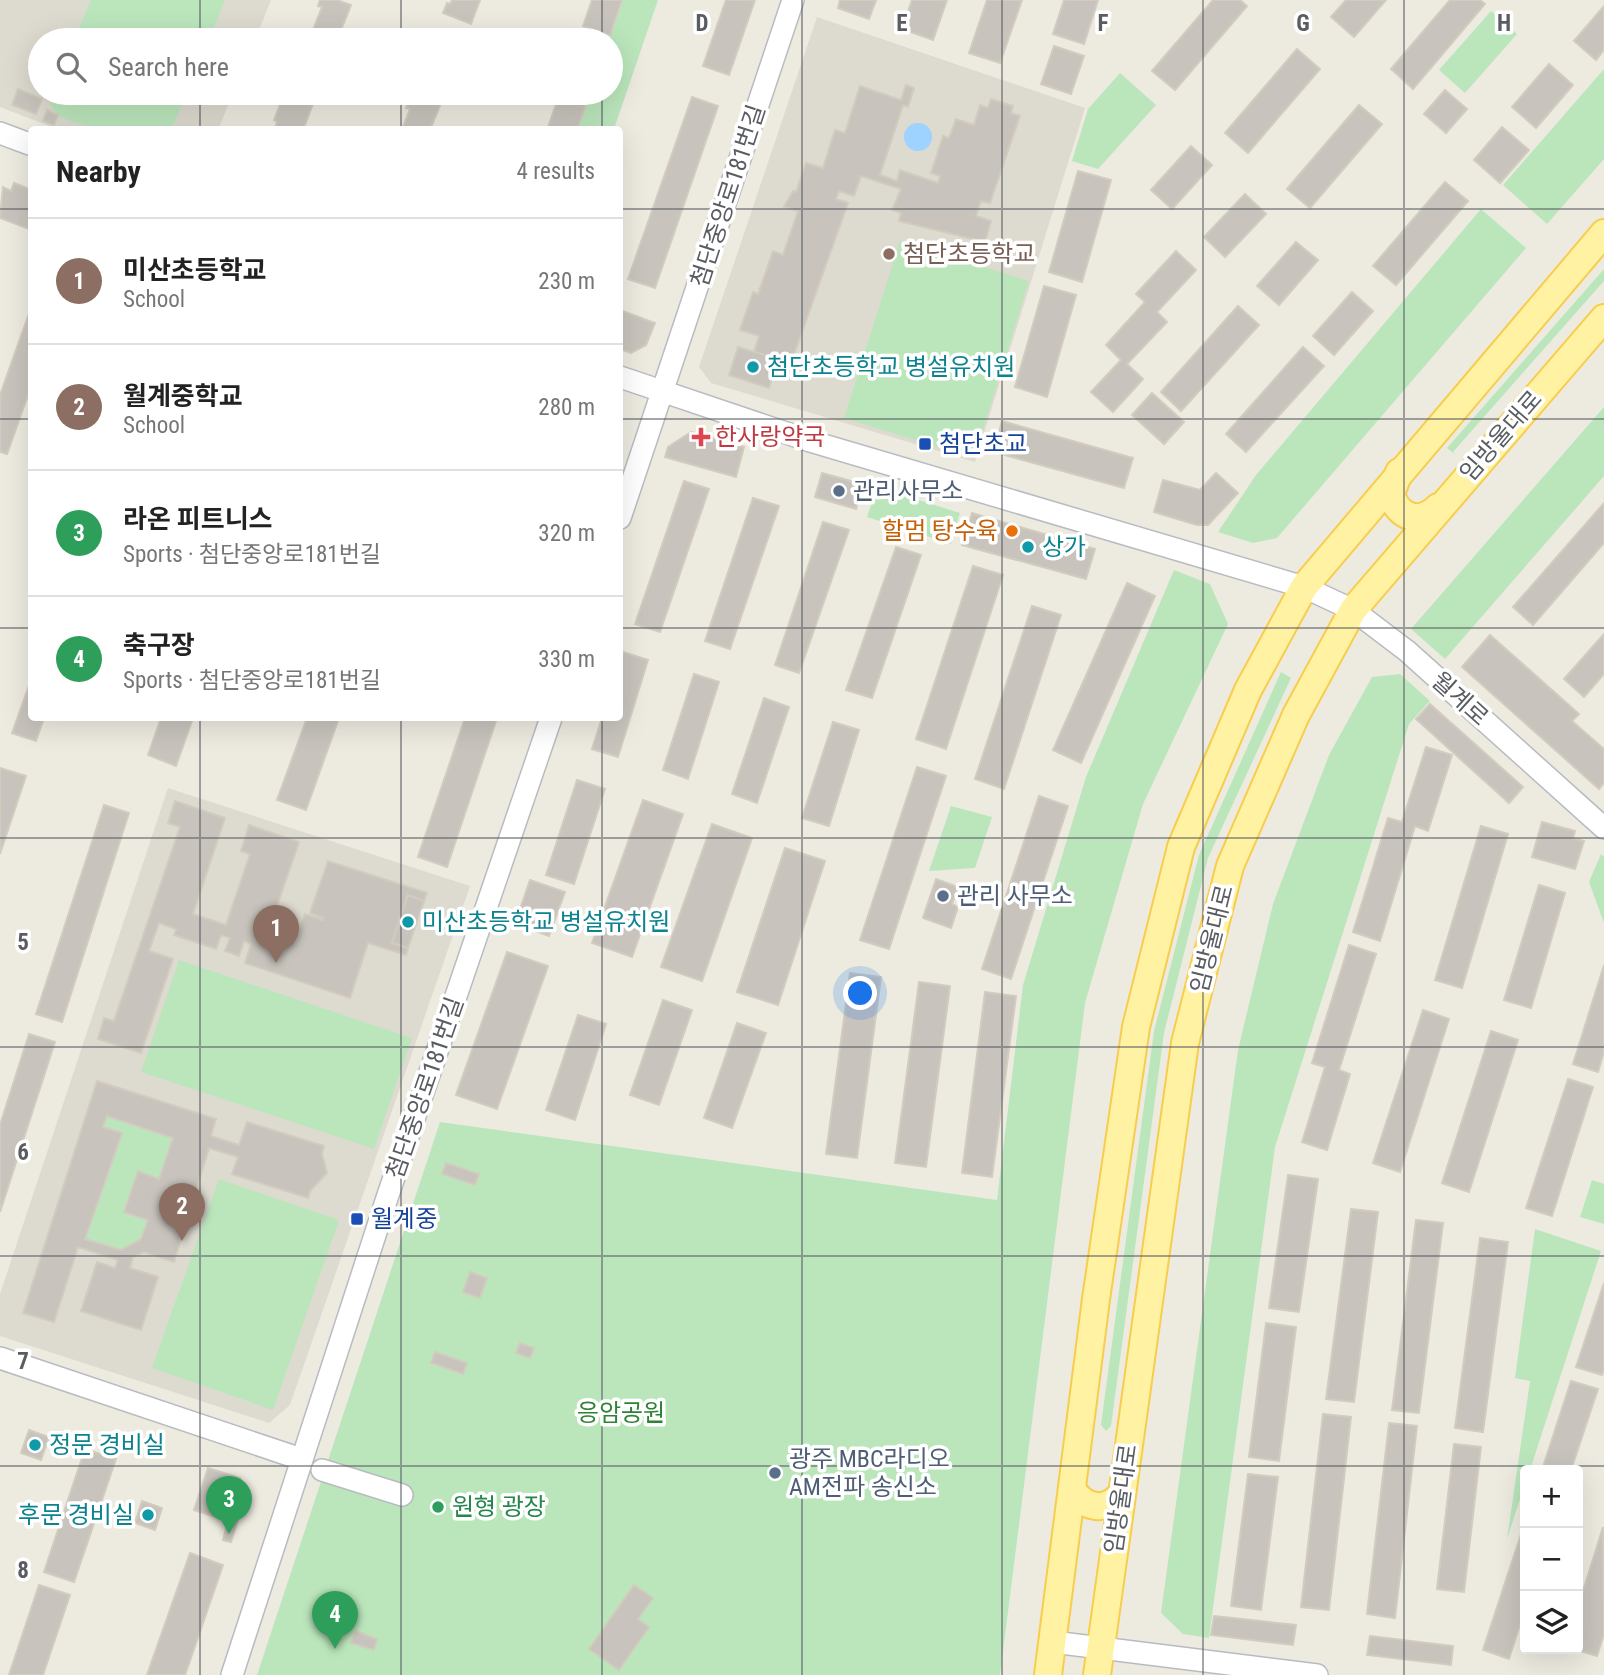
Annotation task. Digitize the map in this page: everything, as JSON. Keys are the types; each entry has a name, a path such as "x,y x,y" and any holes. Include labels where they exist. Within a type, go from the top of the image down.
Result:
{"main road":[{"name":"임방울대로","path":"1048,1675 1136,1027 1181,848 1248,690 1304,587 1400,470 1604,233"},
{"name":"임방울대로","path":"1097,1675 1185,1043 1227,879 1296,715 1353,610 1604,318"},
{"path":"1400,470 1394,477 1391,494 1398,510 1413,518 1422,518 1440,506"},
{"path":"1072,1489 1078,1498 1093,1506 1110,1504 1122,1493"}],"street":[{"name":"첨단중앙로181번길","path":"623,509 793,0"},
{"path":"0,133 28,144"},
{"path":"623,378 810,440 1304,587"},
{"name":"월계로","path":"1304,587 1353,610 1407,651 1604,828"},
{"name":"첨단중앙로181번길","path":"232,1675 301,1459 550,721"},
{"path":"0,1357 301,1459"},
{"path":"322,1470 402,1495"},
{"path":"1053,1642 1317,1675"}],"shaded area":[{"path":"0,0 271,0 260,28 28,28 28,105 228,105 220,126 49,126 0,107"},
{"name":"첨단초등학교","path":"817,17 1085,108 975,462 711,383 699,367"},
{"path":"168,788 470,886 290,1405 269,1423 0,1336 0,1294"}],"green space":[{"path":"91,0 225,0 214,28 79,28"},
{"path":"623,0 658,0 623,103 623,28 613,28"},
{"path":"1491,11 1517,34 1465,93 1439,70"},
{"path":"1604,69 1604,159 1547,224 1503,185"},
{"path":"1120,73 1156,105 1098,169 1072,161 1088,109"},
{"path":"51,105 182,105 173,126 91,126 69,120 57,113"},
{"path":"587,105 622,105 615,126 579,126"},
{"path":"1481,209 1526,248 1277,538 1253,543 1218,532 1256,475"},
{"path":"900,241 1029,281 974,458 844,418"},
{"path":"1604,269 1604,281 1453,452 1457,456 1447,448"},
{"path":"1604,407 1604,476 1445,659 1411,629"},
{"path":"877,487 960,513 951,544 867,517"},
{"name":"응암공원","path":"1174,570 1210,584 1228,624 1143,804 1085,1003 1000,1675 257,1675 440,1122 997,1200 1023,985 1086,777"},
{"path":"1281,672 1291,678 1208,858 1164,1033 1111,1426 1106,1431 1101,1425 1154,1031 1199,855"},
{"path":"1400,674 1430,701 1409,724 1275,1147 1209,1638 1183,1634 1161,1613 1238,1050 1273,904 1329,755 1372,677"},
{"path":"951,806 992,817 975,868 929,871"},
{"path":"1601,854 1604,857 1604,923 1589,882"},
{"path":"179,960 412,1038 374,1149 141,1072"},
{"path":"107,1116 173,1138 159,1179 138,1172 124,1211 148,1220 141,1239 121,1250 85,1239 121,1134 103,1127"},
{"path":"219,1179 339,1220 273,1410 152,1368"},
{"path":"1592,1180 1604,1184 1604,1224 1580,1217"},
{"path":"1535,1229 1601,1251 1532,1465 1520,1465 1520,1499 1507,1539 1530,1381 1515,1378"}],"water":[{"path":"918,123 928,127 932,137 928,147 918,151 908,147 904,137 908,127"}],"building":[{"path":"320,0 337,0 351,5 342,28 314,28 322,7 318,6"},
{"path":"452,0 480,0 471,24 443,13 447,3 450,4"},
{"path":"592,0 622,0 612,28 583,26"},
{"path":"726,0 755,0 729,75 703,66"},
{"path":"840,0 876,0 869,19 838,8"},
{"path":"912,0 947,0 933,40 902,29"},
{"path":"987,0 1022,0 1000,63 969,53"},
{"path":"1064,0 1098,0 1084,44 1053,34"},
{"path":"1213,0 1240,0 1247,6 1175,90 1152,71"},
{"path":"1346,0 1386,0 1354,37 1331,17"},
{"path":"1450,0 1480,0 1485,4 1413,89 1391,69"},
{"path":"1604,6 1604,50 1596,60 1574,41"},
{"path":"1054,46 1084,56 1071,94 1041,84"},
{"path":"1297,49 1320,69 1248,153 1225,133"},
{"path":"1549,64 1573,85 1536,128 1512,107"},
{"name":"첨단초등학교","path":"906,85 914,88 908,107 903,105 880,175 897,181 900,170 938,183 940,176 931,173 943,136 949,138 956,119 974,125 980,105 988,108 991,99 1013,106 1011,113 1020,116 990,203 981,201 976,216 991,221 985,242 899,221 901,213 892,210 901,189 861,176 854,196 839,191 836,199 848,203 791,363 754,352 759,336 740,330 753,292 758,294 773,251 783,255 798,211 784,207 793,191 796,192 806,163 823,168 835,130 845,133 860,86 901,100"},
{"path":"18,89 28,93 28,105 40,105 36,114 12,105"},
{"path":"1445,90 1467,109 1446,133 1424,114"},
{"path":"692,97 718,106 655,288 628,279"},
{"path":"280,105 312,105 305,126 276,126 277,122 274,120"},
{"path":"407,105 440,105 432,126 404,126 410,109 406,108"},
{"path":"556,105 586,105 578,126 548,126"},
{"path":"1359,105 1382,124 1310,208 1287,189"},
{"path":"47,110 58,115 54,125 43,121"},
{"path":"1502,127 1529,150 1500,183 1474,160"},
{"path":"1191,146 1212,165 1172,209 1151,190"},
{"path":"1078,171 1111,180 1082,282 1049,272"},
{"path":"1445,182 1468,201 1396,285 1373,266"},
{"path":"14,183 28,188 28,228 0,218 3,187 11,191"},
{"path":"1245,194 1266,214 1225,257 1204,237"},
{"path":"1296,242 1318,260 1279,305 1257,286"},
{"path":"1176,251 1196,270 1157,312 1167,322 1127,364 1143,379 1113,412 1091,392 1121,360 1106,345 1145,302 1136,294"},
{"path":"1044,286 1076,295 1047,397 1015,387"},
{"path":"1352,292 1373,311 1334,355 1313,336"},
{"path":"1238,306 1259,325 1181,411 1161,392"},
{"path":"623,311 655,323 646,345 631,353 623,350"},
{"path":"28,316 28,395 7,454 0,452 0,395"},
{"name":"첨단초등학교 병설유치원","path":"738,347 778,359 769,388 729,375"},
{"path":"1303,347 1324,366 1246,452 1226,434"},
{"path":"1152,393 1184,422 1164,444 1132,415"},
{"path":"1002,421 1133,458 1124,488 994,452"},
{"path":"691,432 744,447 736,477 665,457 668,447"},
{"name":"관리사무소","path":"822,473 862,484 856,509 815,497"},
{"name":"상가","path":"1216,473 1238,493 1208,525 1197,525 1154,512 1163,480 1200,490"},
{"path":"684,481 709,489 660,632 635,624"},
{"path":"753,498 779,506 730,649 705,641"},
{"path":"1604,503 1604,543 1533,625 1513,607"},
{"name":"상가","path":"972,513 1095,549 1086,579 962,545"},
{"path":"823,522 849,530 799,673 775,665"},
{"path":"896,547 921,555 872,698 846,690"},
{"path":"973,566 1003,575 946,749 916,739"},
{"path":"1127,583 1155,596 1081,763 1053,750"},
{"path":"1032,606 1061,615 1004,789 975,779"},
{"path":"1604,634 1604,674 1584,697 1564,679"},
{"path":"1490,635 1579,714 1572,721 1604,749 1604,783 1599,789 1462,667"},
{"path":"623,652 648,660 618,757 592,749 601,721 623,721"},
{"path":"694,674 719,682 688,779 663,770"},
{"path":"28,688 28,721 43,721 36,741 12,733"},
{"path":"764,698 789,707 757,803 732,794"},
{"path":"1430,704 1523,787 1509,803 1416,719"},
{"path":"160,721 192,721 176,766 148,755"},
{"path":"306,721 338,721 306,810 277,800"},
{"path":"464,721 496,721 447,867 418,857"},
{"path":"833,722 859,730 829,826 802,818"},
{"path":"1426,747 1452,755 1428,831 1415,826 1380,941 1353,932 1388,818 1402,822"},
{"path":"917,767 946,776 889,949 860,940"},
{"path":"0,768 26,776 0,854"},
{"path":"577,780 605,789 574,884 546,875"},
{"path":"1039,796 1068,806 1011,979 982,969"},
{"path":"643,800 683,814 632,957 592,943"},
{"path":"175,801 225,818 193,914 226,925 250,854 241,851 249,825 299,842 266,938 287,945 289,939 295,942 305,914 323,920 310,913 328,861 427,893 424,901 408,895 392,943 408,948 406,955 368,943 350,998 245,963 251,944 244,941 239,956 225,951 230,938 221,935 216,949 174,935 176,929 159,923 149,951 173,959 141,1053 98,1039 104,1018 114,1021 180,827 168,823"},
{"path":"104,805 129,813 62,1022 36,1014"},
{"path":"1542,822 1575,831 1573,838 1584,841 1575,869 1532,857"},
{"path":"712,824 752,838 702,981 661,967"},
{"path":"1481,826 1508,834 1462,988 1435,980"},
{"path":"785,848 825,861 778,1005 737,992"},
{"name":"관리 사무소","path":"936,879 958,887 952,904 958,907 951,928 923,918"},
{"path":"530,880 565,892 549,936 515,924"},
{"path":"1539,885 1565,893 1531,1008 1504,1000"},
{"name":"미산초등학교 병설유치원","path":"408,895 424,901 408,948 392,943"},
{"path":"1349,945 1376,954 1339,1070 1350,1074 1327,1150 1302,1142 1325,1067 1312,1063"},
{"path":"507,952 548,966 497,1109 456,1095"},
{"path":"1604,965 1604,1052 1598,1072 1573,1064"},
{"path":"850,973 881,977 857,1158 826,1154"},
{"path":"919,982 950,986 926,1167 895,1163"},
{"path":"985,992 1016,996 992,1177 962,1173"},
{"path":"663,1000 692,1010 659,1105 630,1095"},
{"path":"1423,1010 1449,1019 1400,1172 1373,1163"},
{"path":"578,1015 606,1024 575,1120 546,1110"},
{"path":"737,1023 766,1033 732,1128 704,1118"},
{"path":"1491,1031 1518,1040 1469,1192 1442,1183"},
{"path":"29,1034 55,1042 0,1212 0,1125"},
{"path":"1568,1079 1593,1087 1552,1216 1526,1208"},
{"path":"97,1081 216,1119 211,1136 239,1145 247,1122 324,1146 322,1154 327,1173 310,1191 308,1198 232,1174 238,1157 209,1148 174,1262 144,1252 133,1257 130,1268 158,1277 141,1330 81,1311 97,1262 115,1268 118,1260 78,1247 54,1322 23,1313","holes":["107,1116 173,1138 159,1179 138,1171 124,1212 148,1220 141,1239 121,1250 85,1239 122,1133 103,1127"]},
{"path":"446,1163 479,1174 475,1185 442,1174"},
{"path":"1288,1175 1318,1179 1299,1312 1269,1308"},
{"path":"1351,1209 1378,1212 1354,1402 1326,1399"},
{"path":"1416,1220 1443,1223 1419,1413 1392,1410"},
{"path":"1480,1238 1508,1242 1483,1432 1455,1428"},
{"path":"470,1272 487,1278 480,1298 463,1292"},
{"path":"1604,1283 1604,1370 1602,1375 1576,1367"},
{"path":"1266,1323 1296,1327 1279,1461 1249,1457"},
{"path":"520,1343 534,1348 530,1358 516,1353"},
{"path":"435,1352 467,1363 463,1374 431,1363"},
{"path":"1571,1381 1598,1389 1573,1465 1544,1465"},
{"path":"1323,1414 1351,1417 1329,1610 1301,1607"},
{"path":"1389,1423 1417,1426 1395,1618 1367,1614"},
{"name":"정문 경비실","path":"29,1430 49,1437 41,1460 21,1453"},
{"path":"1454,1444 1481,1447 1464,1592 1437,1589"},
{"path":"85,1449 116,1459 74,1582 44,1572"},
{"path":"208,1468 240,1478 247,1491 231,1542 223,1540 228,1521 194,1510"},
{"path":"1248,1474 1278,1477 1261,1610 1231,1606"},
{"name":"후문 경비실","path":"142,1501 162,1508 155,1530 135,1523"},
{"path":"1603,1527 1604,1634 1597,1656 1583,1652 1583,1591"},
{"path":"1520,1537 1520,1625 1509,1659 1483,1650"},
{"path":"190,1553 223,1565 185,1675 147,1675"},
{"path":"39,1585 70,1595 43,1675 9,1675"},
{"path":"634,1585 653,1598 638,1619 649,1627 619,1670 589,1649"},
{"path":"1214,1616 1296,1625 1293,1645 1211,1635"},
{"path":"356,1631 377,1639 374,1650 351,1643"},
{"path":"1370,1636 1453,1646 1451,1665 1367,1655"}],"place":[{"name":"첨단초등학교","path":"889,254"},
{"name":"첨단초등학교 병설유치원","path":"753,367"},
{"name":"한사랑약국","path":"701,437"},
{"name":"첨단초교","path":"925,444"},
{"name":"관리사무소","path":"839,491"},
{"name":"할멈 탕수육","path":"1012,531"},
{"name":"상가","path":"1028,547"},
{"name":"관리 사무소","path":"943,896"},
{"name":"미산초등학교 병설유치원","path":"408,922"},
{"name":"미산초등학교","path":"276,963"},
{"name":"월계중","path":"357,1219"},
{"name":"월계중학교","path":"182,1241"},
{"name":"정문 경비실","path":"35,1445"},
{"name":"광주 MBC라디오 AM전파 송신소","path":"775,1473"},
{"name":"원형 광장","path":"438,1507"},
{"name":"후문 경비실","path":"148,1515"},
{"name":"라온 피트니스","path":"229,1534"},
{"name":"축구장","path":"335,1649"}]}
